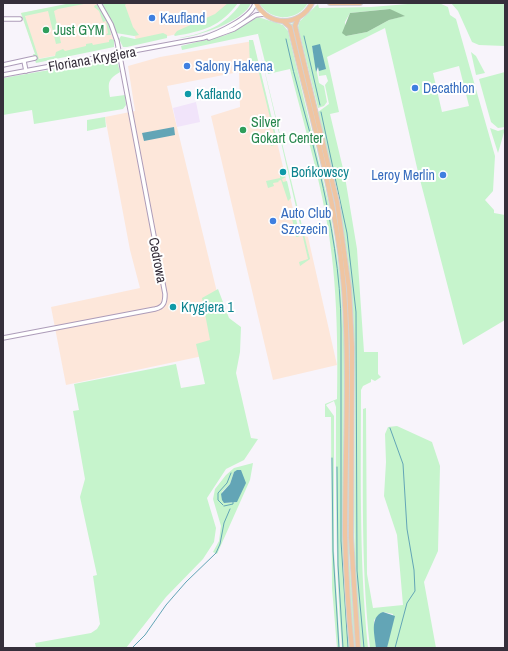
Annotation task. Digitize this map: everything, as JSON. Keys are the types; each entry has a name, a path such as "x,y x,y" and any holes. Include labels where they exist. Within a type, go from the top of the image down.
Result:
{"main road":[{"path":"255,3 264,14 273,19 283,21 298,18"},
{"path":"330,3 360,3"},
{"path":"312,4 298,18 295,26 337,202 349,288 352,342 351,536 358,648"},
{"path":"283,21 290,27 328,188 339,248 344,288 346,350 345,537 352,648"}],"street":[{"path":"99,3 111,24 119,54"},
{"name":"Floriana Krygiera","path":"3,76 180,43 211,35 224,30 250,12 255,3"},
{"name":"Floriana Krygiera","path":"180,43 192,42 220,35 237,27 256,15 264,14"},
{"path":"3,19 20,19"},
{"name":"Cedrowa","path":"3,338 151,310 160,308 164,303 164,290 119,54"},
{"path":"3,65 35,58"},
{"path":"24,61 26,71"}],"shaded area":[{"path":"74,3 96,3 107,20 114,42 91,49 37,59 21,13"},
{"path":"124,3 230,3 224,9 186,32 137,43"},
{"path":"253,41 299,234 308,237 337,365 273,380 211,116 240,107 239,72 167,86 231,350 66,385 51,307 140,288 130,250 105,117 135,111 128,66 160,57"},
{"path":"196,102 200,122 177,127 173,108"}],"green space":[{"path":"71,3 89,3 54,11 61,43 56,44 48,11 25,16 39,59 55,56 56,52 63,49 65,51 86,46 86,44 92,43 93,45 109,42 111,39 114,40 114,47 36,63 33,54 35,54 21,13"},
{"path":"102,3 127,3 125,5 133,27 139,35 134,36 116,33"},
{"path":"228,3 238,3 218,23 202,30 174,35 177,31 215,14"},
{"path":"241,3 251,3 247,10 230,22 197,35 179,38 198,34 214,27 235,11"},
{"path":"259,3 308,3 297,14 284,17 270,14"},
{"path":"439,3 448,7 450,15 456,19 495,156 493,191 485,200 494,210 494,213 505,215 505,320 463,345 418,172 385,28 327,57 339,112 330,114 345,177 357,249 364,352 378,352 378,374 381,377 375,381 371,379 371,382 363,386 361,390 362,551 368,648 361,648 355,564 355,354 351,287 340,211 318,112 329,104 325,85 328,81 326,75 319,76 318,66 324,61 312,46 319,83 324,86 327,102 324,106 318,108 298,27 300,21 318,4 319,8","holes":["389,9 404,16 389,20 367,32 346,36 345,22 350,13","459,66 469,106 442,112 433,73"]},
{"path":"451,3 505,3 505,46 479,45 472,42 458,11"},
{"path":"97,5 109,24 111,35 106,35 108,33 106,21 103,22 99,11 94,7"},
{"path":"390,9 405,16 389,20 367,32 346,36 342,33 350,13"},
{"path":"258,17 283,25 288,31 329,205 340,275 344,342 343,540 350,648 342,648 338,588 336,528 336,407 334,401 326,405 334,416 334,551 340,648 337,648 332,588 331,417 325,417 325,404 337,399 337,330 335,285 326,217 290,69 268,74 258,34 262,33 182,50 181,46 226,35"},
{"path":"294,23 332,188 345,270 350,342 349,554 356,648 354,648 347,554 348,342 340,240 290,24"},
{"path":"163,33 167,35 167,38 127,47 123,47 119,39 121,36 135,39"},
{"path":"249,40 253,40 278,144 271,146 270,143 274,144 275,138 259,73 256,68 250,68"},
{"path":"259,47 310,259 300,266 299,262 308,259"},
{"path":"471,52 476,56 485,73 476,75"},
{"path":"113,59 117,61 120,72 109,82 110,97 125,95 126,105 123,109 34,124 32,110 3,115 3,78"},
{"path":"505,72 505,127 498,128 491,122 479,79"},
{"path":"105,117 106,127 87,131 87,120"},
{"path":"490,128 498,131 505,129 498,153"},
{"path":"280,175 286,177 282,179 283,182 287,181 291,198 288,201 281,180 273,183 274,186 268,188 266,181 280,178"},
{"path":"290,209 294,211 300,235 298,237 296,237"},
{"path":"218,289 229,318 241,327 240,352 236,373 251,438 258,439 244,460 226,469 207,498 216,528 214,542 203,559 166,597 126,648 36,648 35,643 91,633 97,629 100,624 93,576 97,575 80,497 85,479 73,411 79,410 74,384 176,364 181,388 205,384 196,344 210,340 202,298"},
{"path":"366,408 367,574 373,608 403,605 397,535 384,496 386,462 385,434 388,427 397,426 432,442 440,466 438,551 424,582 436,648 387,648 393,614 383,612 374,620 376,648 370,648 365,588 363,528 363,409"},
{"path":"253,463 250,480 217,554 213,552 219,541 221,526 213,499 215,489 226,475 234,468","holes":["234,472 237,502 224,503 222,492 230,484"]}],"water":[{"path":"320,44 326,69 319,71 318,67 316,72 312,46"},
{"path":"174,127 175,135 144,141 142,133"},
{"path":"241,470 246,483 237,502 224,503 221,494 230,484 234,472"},
{"path":"383,612 395,616 387,648 376,648 374,622 379,614"}],"waterway":[{"path":"304,36 320,105"},
{"path":"286,39 315,153 331,228 337,268 341,309 341,541 348,648"},
{"path":"321,112 347,233 356,312 357,571 364,648"},
{"path":"390,428 403,464 407,529 414,570 415,591 407,603 395,648"},
{"path":"332,458 333,551 339,648"},
{"path":"337,467 338,565 343,648"},
{"path":"223,505 218,500 218,493 227,483 231,473"},
{"path":"224,506 233,504 233,502"},
{"path":"132,648 145,635 166,605 186,582 216,553 220,544 224,523 230,509"}],"place":[{"name":"Kaufland","path":"152,18"},
{"name":"Just GYM","path":"46,30"},
{"name":"Salony Hakena","path":"187,66"},
{"name":"Decathlon","path":"415,88"},
{"name":"Kaflando","path":"188,94"},
{"name":"Silver Gokart Center","path":"243,130"},
{"name":"Bońkowscy","path":"283,172"},
{"name":"Leroy Merlin","path":"443,175"},
{"name":"Auto Club Szczecin","path":"273,221"},
{"name":"Krygiera 1","path":"173,307"}]}
